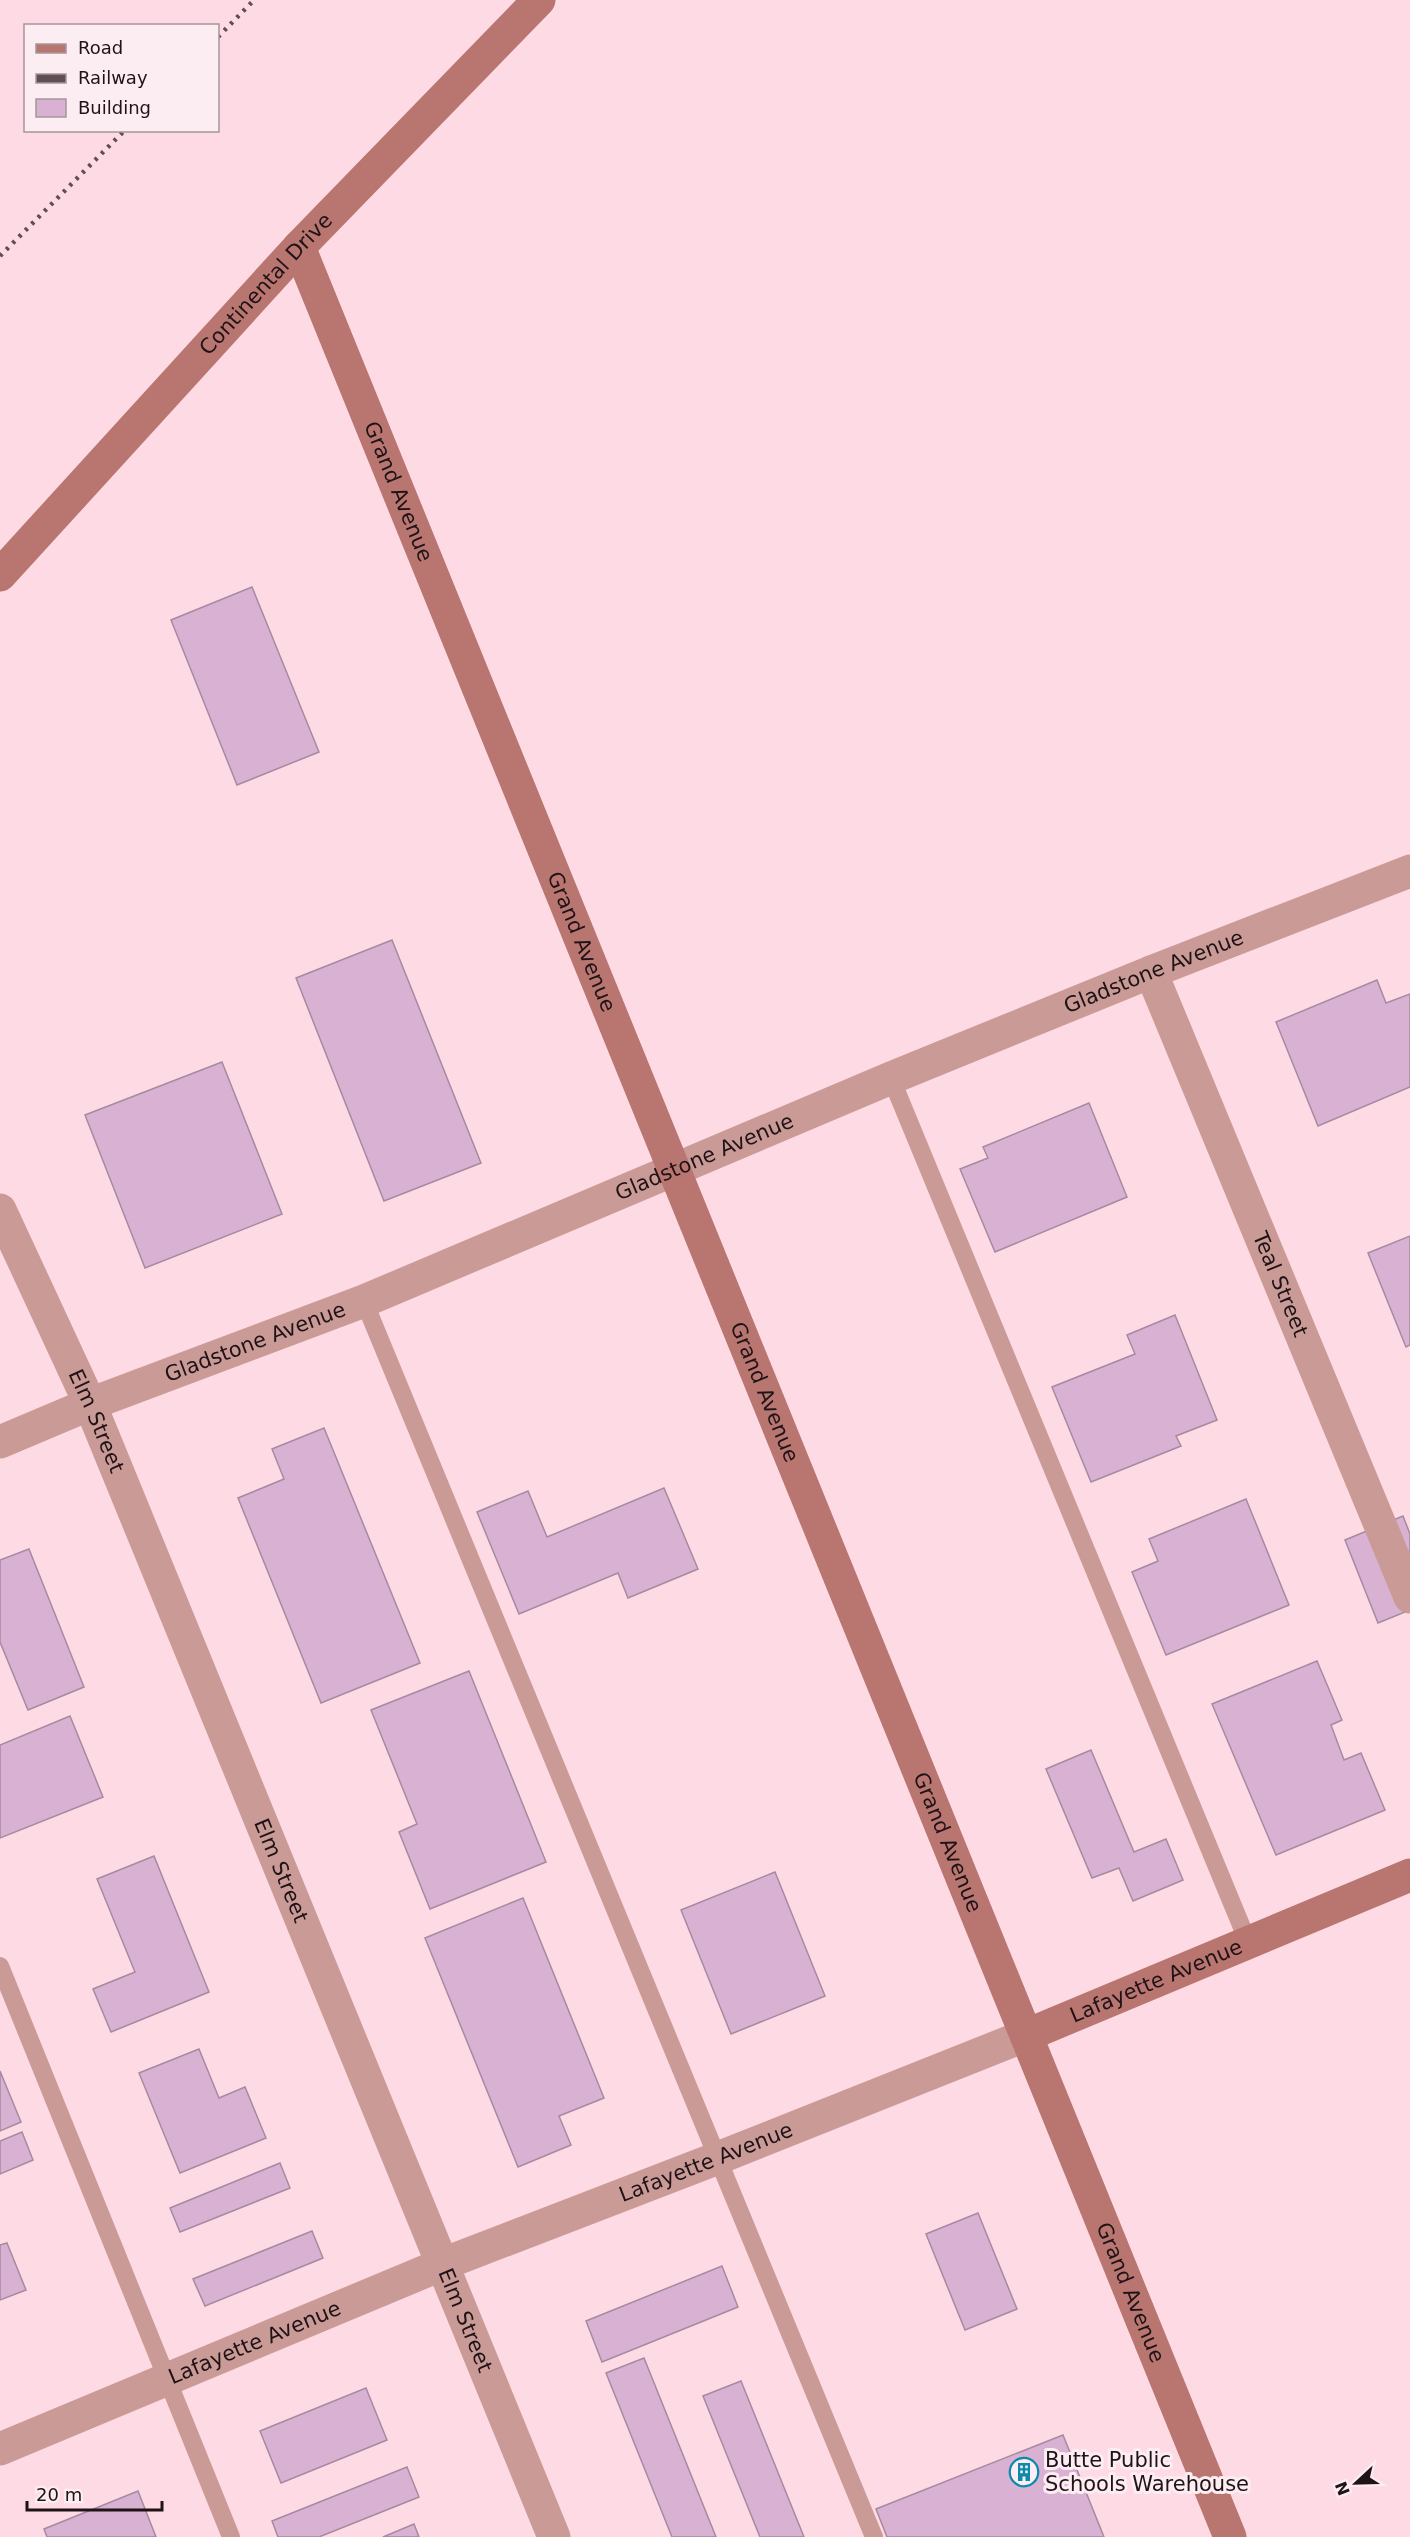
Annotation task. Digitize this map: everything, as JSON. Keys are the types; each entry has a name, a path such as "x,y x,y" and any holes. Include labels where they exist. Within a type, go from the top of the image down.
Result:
{"main road":[{"name":"Continental Drive","path":"0,574 299,247 539,0"},
{"name":"Grand Avenue","path":"299,247 1230,2537"},
{"name":"Lafayette Avenue","path":"1027,2035 1410,1875"}],"street":[{"name":"Gladstone Avenue","path":"0,1442 90,1404 364,1301 891,1078 1151,972 1410,871"},
{"name":"Teal Street","path":"1151,972 1410,1597"},
{"name":"Elm Street","path":"0,1210 90,1404 554,2537"},
{"name":"Lafayette Avenue","path":"0,2449 443,2264 1027,2035"}],"lane":[{"path":"891,1078 1248,1942"},
{"path":"364,1301 874,2537"},
{"path":"0,1966 231,2537"}],"building":[{"path":"252,587 319,752 237,785 171,620"},
{"path":"392,940 481,1163 384,1201 296,978"},
{"path":"1377,980 1386,1003 1410,994 1410,1087 1318,1126 1276,1022"},
{"path":"222,1062 282,1214 145,1268 85,1115"},
{"path":"1089,1103 1127,1197 995,1252 960,1169 988,1158 983,1147"},
{"path":"1410,1236 1410,1345 1406,1347 1368,1253"},
{"path":"1175,1315 1217,1420 1176,1436 1181,1446 1091,1482 1052,1387 1135,1354 1127,1335"},
{"path":"324,1428 420,1663 321,1703 238,1498 284,1479 272,1449"},
{"path":"664,1488 698,1569 628,1598 618,1573 519,1614 477,1512 528,1491 547,1537"},
{"path":"1246,1499 1289,1605 1166,1655 1132,1572 1158,1561 1149,1539"},
{"path":"1403,1516 1410,1534 1410,1610 1378,1623 1345,1540"},
{"path":"29,1549 84,1687 28,1710 0,1642 0,1560"},
{"path":"1317,1661 1342,1720 1331,1725 1344,1760 1361,1753 1385,1810 1276,1855 1212,1704"},
{"path":"469,1671 546,1862 430,1909 399,1832 417,1824 371,1710"},
{"path":"70,1716 103,1797 0,1838 0,1745"},
{"path":"1091,1750 1134,1852 1166,1839 1183,1880 1133,1901 1119,1868 1092,1878 1046,1769"},
{"path":"154,1856 209,1992 111,2032 93,1989 135,1972 97,1879"},
{"path":"775,1872 825,1996 731,2034 681,1910"},
{"path":"523,1898 604,2098 559,2116 571,2145 518,2167 425,1938"},
{"path":"199,2049 219,2098 245,2087 266,2138 180,2173 139,2073"},
{"path":"0,2071 21,2122 0,2131"},
{"path":"22,2132 33,2160 0,2174 0,2141"},
{"path":"280,2163 290,2188 180,2232 170,2208"},
{"path":"978,2213 1017,2309 965,2330 926,2234"},
{"path":"312,2231 323,2258 205,2306 193,2279"},
{"path":"7,2243 26,2290 0,2300 0,2245"},
{"path":"722,2266 738,2307 602,2362 586,2321"},
{"path":"644,2358 716,2537 672,2537 606,2373"},
{"path":"741,2381 804,2537 760,2537 703,2396"},
{"path":"366,2388 387,2440 281,2483 260,2431"},
{"name":"Butte Public Schools Warehouse","path":"1063,2435 1104,2537 887,2537 876,2509"},
{"path":"407,2467 419,2497 319,2537 278,2537 272,2521"},
{"path":"138,2491 156,2537 47,2537 44,2529"},
{"path":"414,2524 419,2537 383,2537"}],"railway":[{"path":"219,36 254,0"},
{"path":"0,256 123,132"}],"place":[{"name":"Butte Public Schools Warehouse","path":"1024,2472"}]}
